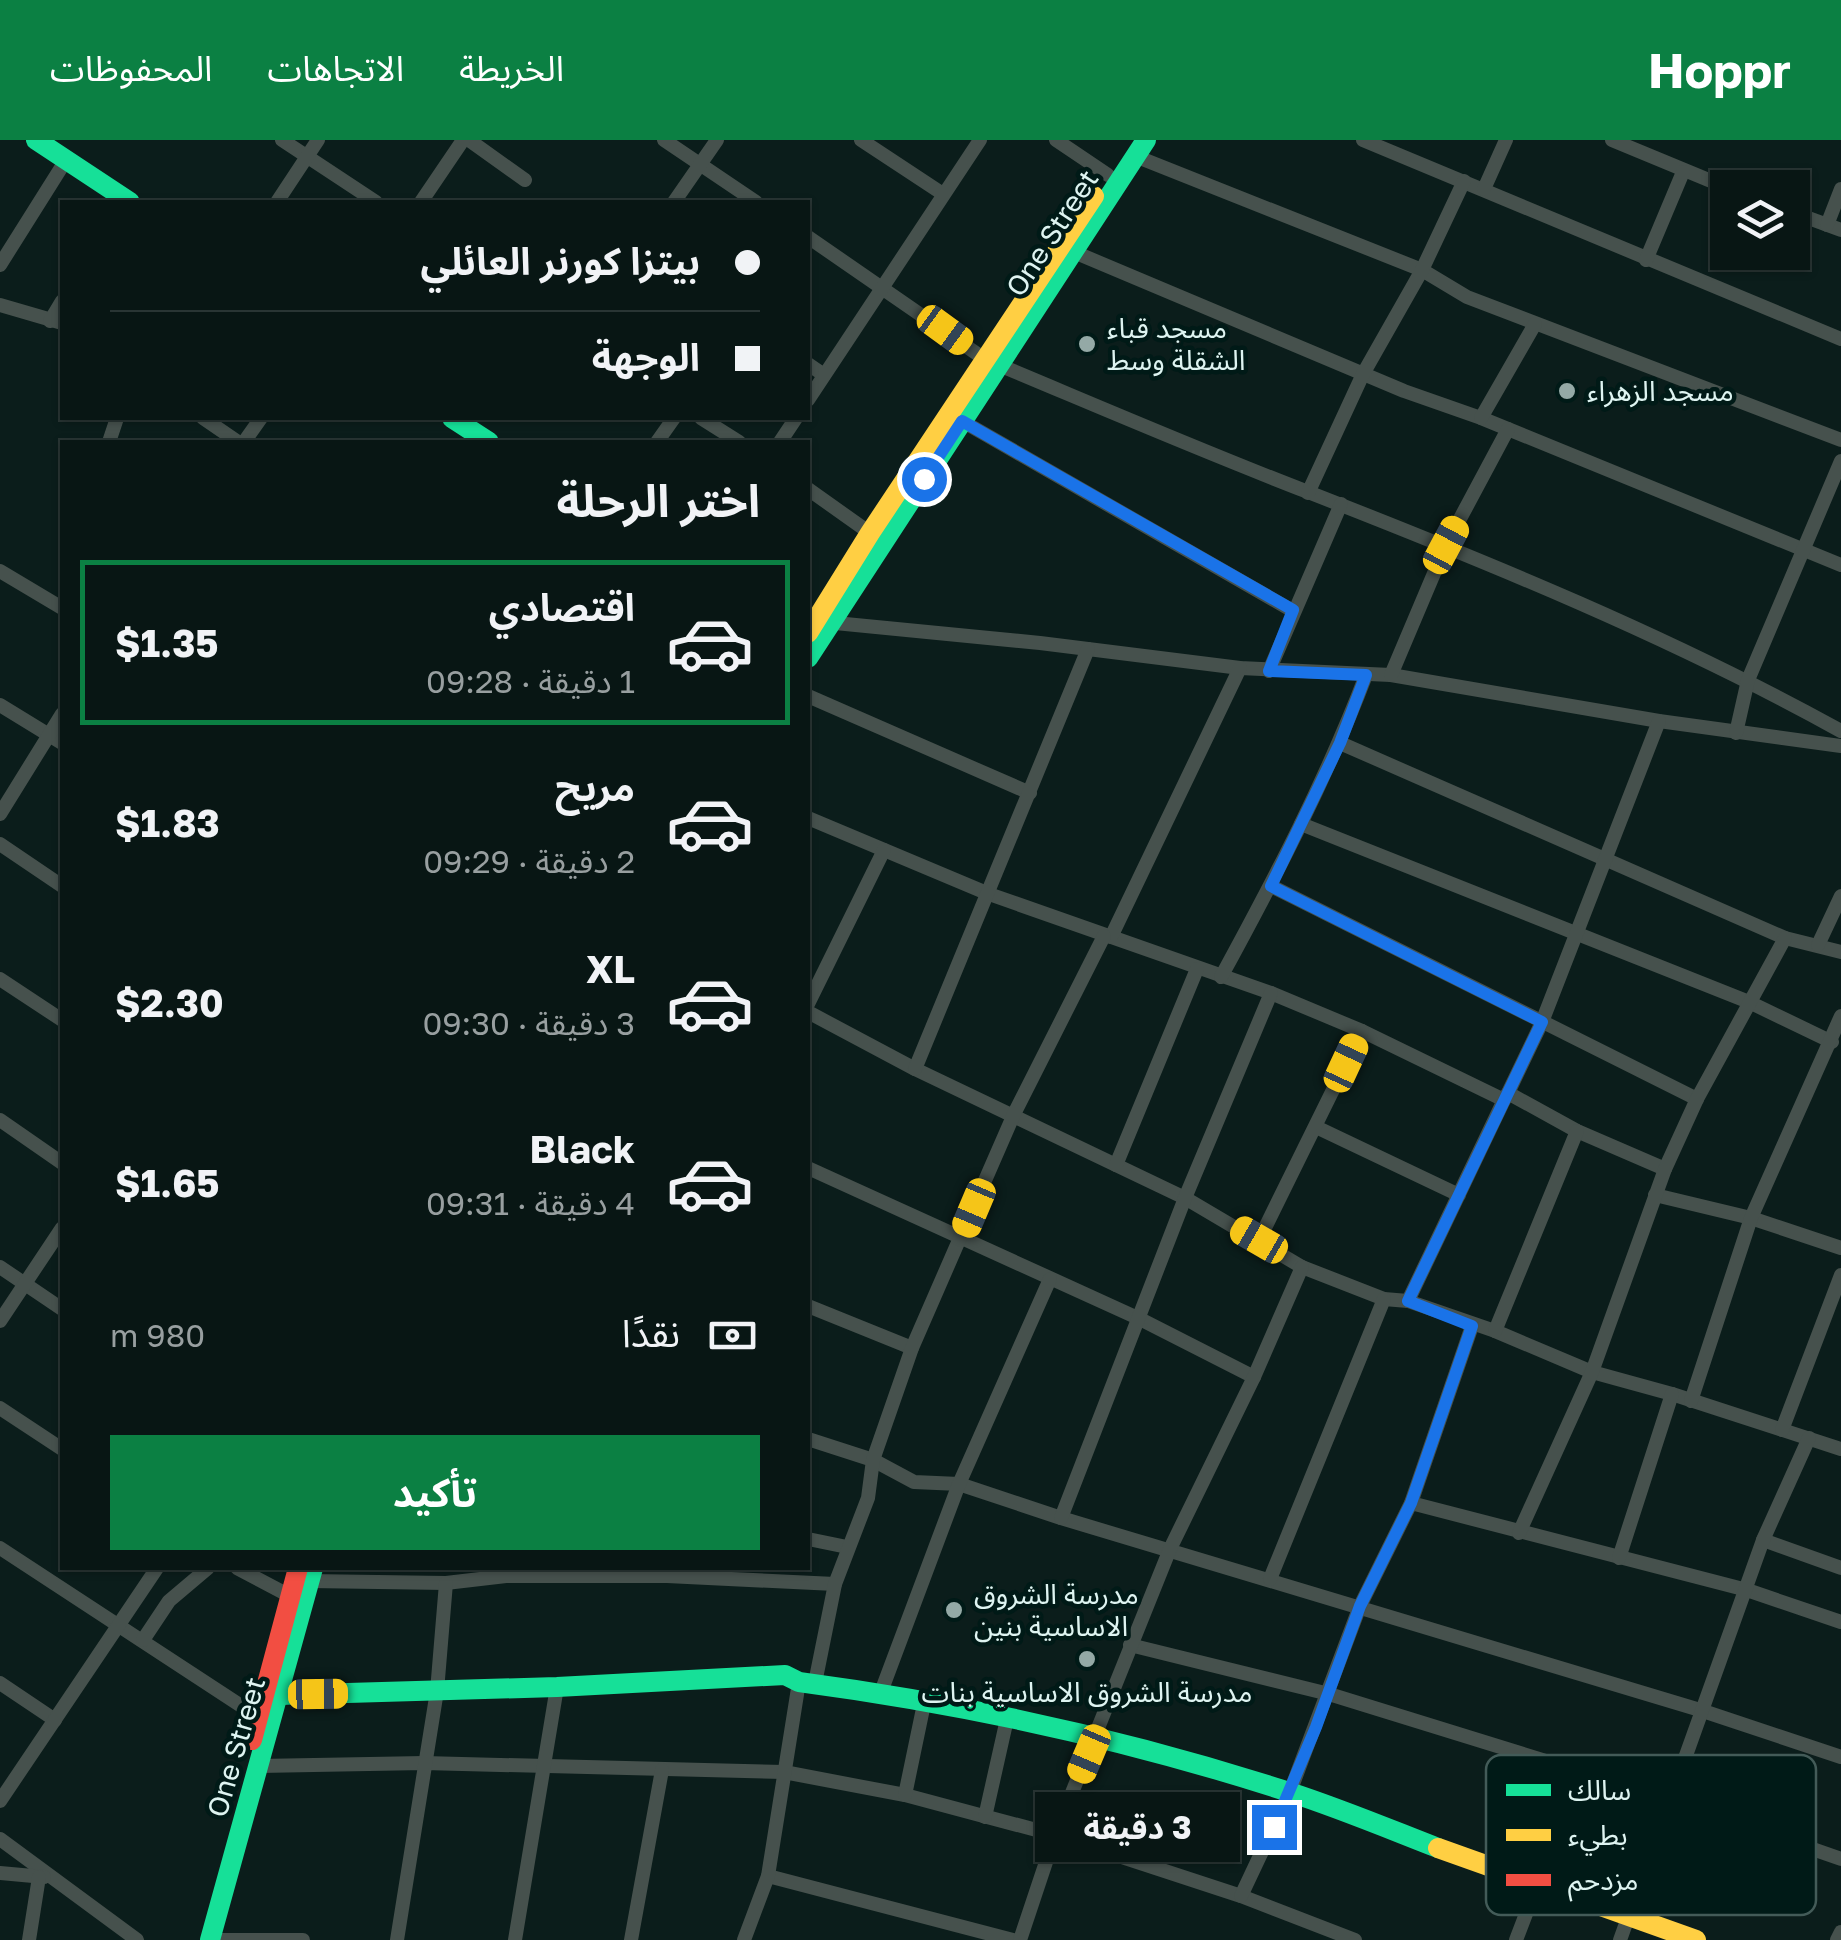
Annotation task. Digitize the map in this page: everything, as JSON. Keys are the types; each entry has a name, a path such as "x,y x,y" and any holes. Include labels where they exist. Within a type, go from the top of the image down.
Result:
{"street":[{"path":"36,140 124,200"},
{"path":"282,140 373,200"},
{"path":"278,200 318,140"},
{"path":"421,200 466,140 525,180"},
{"path":"664,140 753,200"},
{"path":"675,200 717,140"},
{"path":"861,140 942,194"},
{"path":"810,397 980,140"},
{"path":"1056,140 1108,175"},
{"path":"1363,140 1841,339"},
{"path":"1484,189 1506,140"},
{"path":"1612,140 1710,182"},
{"path":"1137,145 1422,270 1466,297 1841,440"},
{"name":"One Street","path":"810,651 818,626 870,533 1012,332 1108,175 1137,145"},
{"name":"One Street","path":"1043,284 1074,252 1137,145"},
{"path":"0,265 66,160"},
{"path":"1646,260 1683,172"},
{"path":"1308,492 1363,374 1422,270 1464,181"},
{"path":"1810,219 1834,228 1841,189"},
{"path":"810,238 992,362 1446,545 1748,680 1841,731"},
{"path":"1074,252 1363,374 1841,565"},
{"path":"0,305 56,322"},
{"path":"1481,418 1535,324"},
{"name":"One Street","path":"818,626 962,421 992,362"},
{"path":"810,365 824,375"},
{"path":"206,420 239,440"},
{"path":"244,440 259,420"},
{"path":"455,420 486,440"},
{"path":"704,420 735,440"},
{"path":"962,421 1293,610"},
{"path":"1391,675 1446,545 1508,429"},
{"path":"1736,733 1748,680 1841,461"},
{"path":"810,491 870,533"},
{"path":"1269,671 1341,504"},
{"path":"0,571 60,607"},
{"path":"818,626 1088,649 1269,671 1391,675 1659,721 1841,746"},
{"path":"915,1068 1088,649"},
{"path":"748,1939 768,1876 784,1772 807,1682 835,1584 868,1498 873,1460 912,1348 1014,1114 1240,668"},
{"path":"1221,977 1271,886 1340,743 1366,675"},
{"path":"810,697 1030,792"},
{"path":"0,705 56,739 0,814"},
{"path":"1408,1301 1542,1022 1659,721"},
{"path":"1340,743 1786,938 1841,952"},
{"path":"810,819 990,894 1271,993 1666,1169"},
{"path":"1301,824 1750,1002 1832,1042"},
{"path":"0,844 60,885"},
{"path":"810,1000 884,850"},
{"path":"1271,886 1698,1099"},
{"path":"1818,945 1841,896"},
{"path":"1519,1532 1592,1372 1666,1169 1698,1099 1786,938"},
{"path":"1116,1164 1196,969"},
{"path":"0,981 60,1019"},
{"path":"1061,1518 1185,1198 1271,993"},
{"path":"810,1013 1185,1198 1259,1240 1284,1260 1384,1299 1408,1301 1494,1332 1592,1372 1841,1448"},
{"path":"1691,1400 1751,1218 1841,1016"},
{"path":"1259,1240 1362,1031"},
{"path":"0,1120 60,1162"},
{"path":"1316,1127 1459,1194"},
{"path":"1494,1332 1576,1131"},
{"path":"810,1169 1140,1319 1254,1376"},
{"path":"1655,1196 1751,1218 1841,1248"},
{"path":"0,1320 60,1231"},
{"path":"0,1267 60,1308"},
{"path":"768,1876 1016,1940 1170,1550 1302,1267"},
{"path":"1782,1430 1841,1276"},
{"path":"881,1692 960,1484 1050,1280"},
{"path":"1270,1579 1384,1299"},
{"path":"810,1307 912,1348"},
{"path":"1242,1896 1290,1792 1360,1606 1411,1503 1472,1326"},
{"path":"1619,1558 1672,1394"},
{"path":"0,1408 60,1449"},
{"path":"1686,1755 1763,1540 1809,1438"},
{"path":"810,1440 873,1460 914,1482 960,1484 1061,1518 1700,1710 1841,1757"},
{"path":"1411,1503 1746,1590 1841,1622"},
{"path":"810,1539 848,1547"},
{"path":"1763,1540 1841,1568"},
{"path":"0,1548 258,1717"},
{"path":"0,1801 156,1570"},
{"path":"143,1640 169,1601 206,1570"},
{"path":"241,1570 290,1596"},
{"path":"306,1573 446,1582 508,1572 668,1572 835,1584"},
{"name":"One Street","path":"196,1940 290,1596 306,1573"},
{"name":"One Street","path":"210,1940 279,1696 306,1573"},
{"path":"397,1940 437,1692 446,1582"},
{"path":"1130,1646 1329,1694 1526,1755"},
{"path":"279,1696 785,1675 807,1682 925,1699 1096,1736 1290,1792 1486,1867"},
{"path":"0,1683 55,1720"},
{"path":"515,1940 557,1687"},
{"path":"905,1795 925,1699"},
{"path":"985,1816 1007,1718"},
{"path":"258,1766 424,1763 784,1772 905,1795 1055,1835 1242,1896 1351,1939"},
{"path":"631,1940 662,1770"},
{"path":"0,1839 45,1877 136,1940"},
{"path":"1816,1850 1841,1859"},
{"path":"0,1873 45,1877"},
{"path":"29,1940 45,1877"},
{"path":"1516,1940 1526,1915"},
{"path":"1623,1915 1696,1940"},
{"path":"1620,1940 1629,1917"},
{"path":"1837,1940 1841,1932"},
{"path":"210,1940 303,1940"}],"traffic: fast":[{"path":"36,140 127,200"},
{"path":"810,655 1146,140"},
{"path":"455,420 486,440"},
{"path":"210,1940 312,1570"},
{"path":"279,1695 785,1675 799,1682 985,1713 1168,1756 1308,1798 1438,1848"}],"traffic: slow":[{"path":"810,630 1094,196"},
{"path":"1438,1848 1486,1865"},
{"path":"1626,1915 1696,1940"}],"traffic: jam":[{"path":"252,1740 297,1570"}],"place":[{"name":"مسجد قباء الشقلة وسط","path":"1087,344"},
{"name":"مسجد الزهراء","path":"1567,391"},
{"name":"مدرسة الشروق الاساسية بنين","path":"954,1610"},
{"name":"مدرسة الشروق الاساسية بنات","path":"1087,1659"}],"route":[{"path":"924,479 962,421 1293,610 1269,671 1366,675 1340,743 1271,886 1542,1022 1408,1301 1472,1326 1411,1503 1360,1606 1329,1694 1274,1827"}]}
